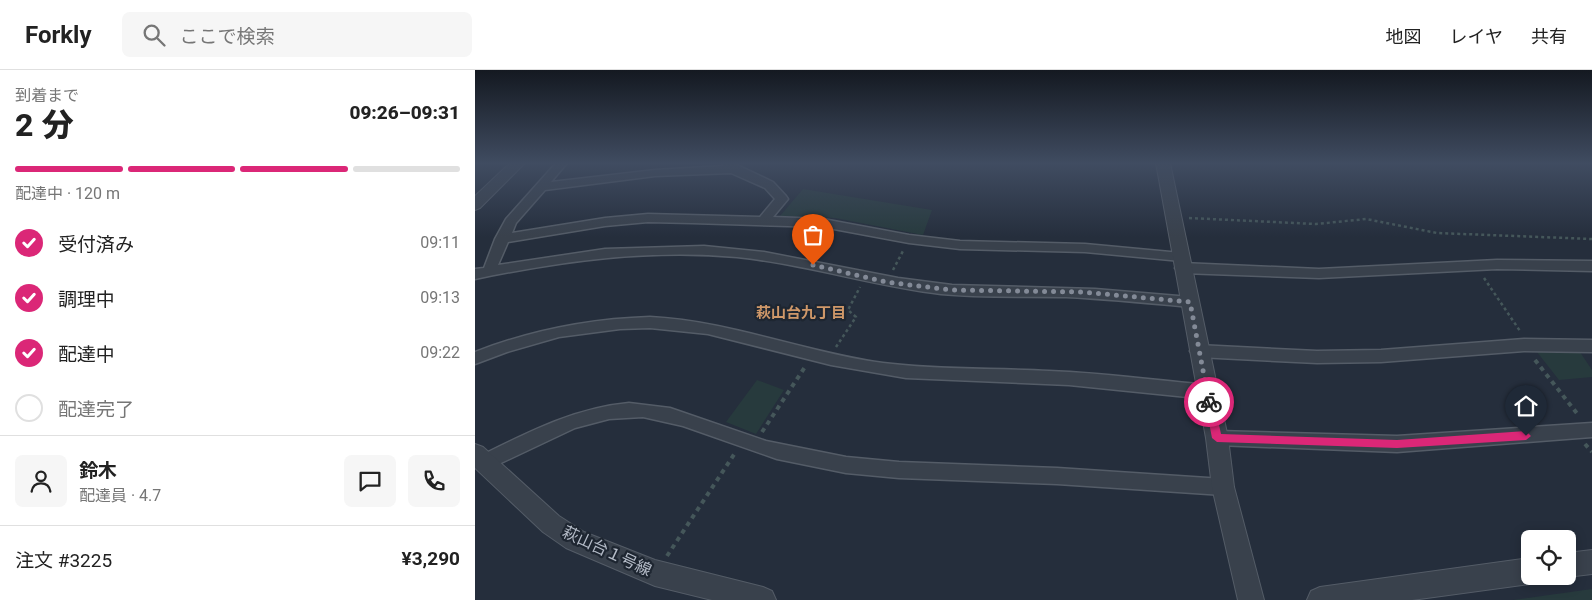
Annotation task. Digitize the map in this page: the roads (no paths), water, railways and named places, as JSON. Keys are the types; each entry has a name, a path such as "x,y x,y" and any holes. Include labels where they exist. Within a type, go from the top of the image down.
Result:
{"street":[{"path":"475,205 493,188"},
{"path":"489,271 501,239 510,222 540,188"},
{"path":"763,221 782,199 772,188"},
{"path":"1168,188 1198,351 1217,438 1223,487 1251,600"},
{"path":"501,239 581,225 648,218 838,225 909,239 970,246 1085,248 1182,263 1336,274 1476,265 1555,263 1592,266"},
{"path":"475,274 584,255 682,250 738,253 795,261 886,282 952,290 1082,292 1190,302"},
{"path":"475,358 525,341 557,334 588,328 646,323 707,328 820,358 906,372 1104,380 1207,392"},
{"path":"1198,351 1326,357 1381,356 1527,346 1592,346"},
{"path":"479,459 565,424 584,418 629,410 648,411 683,419 749,443 819,461 904,471 1031,474 1223,487"},
{"path":"1217,438 1397,444 1591,430"},
{"name":"萩山台１号線","path":"479,459 551,524 575,540 655,574 763,600"},
{"path":"1576,564 1592,562"},
{"path":"1320,600 1521,572"}],"district":[{"name":"萩山台九丁目","path":"801,313"}]}
